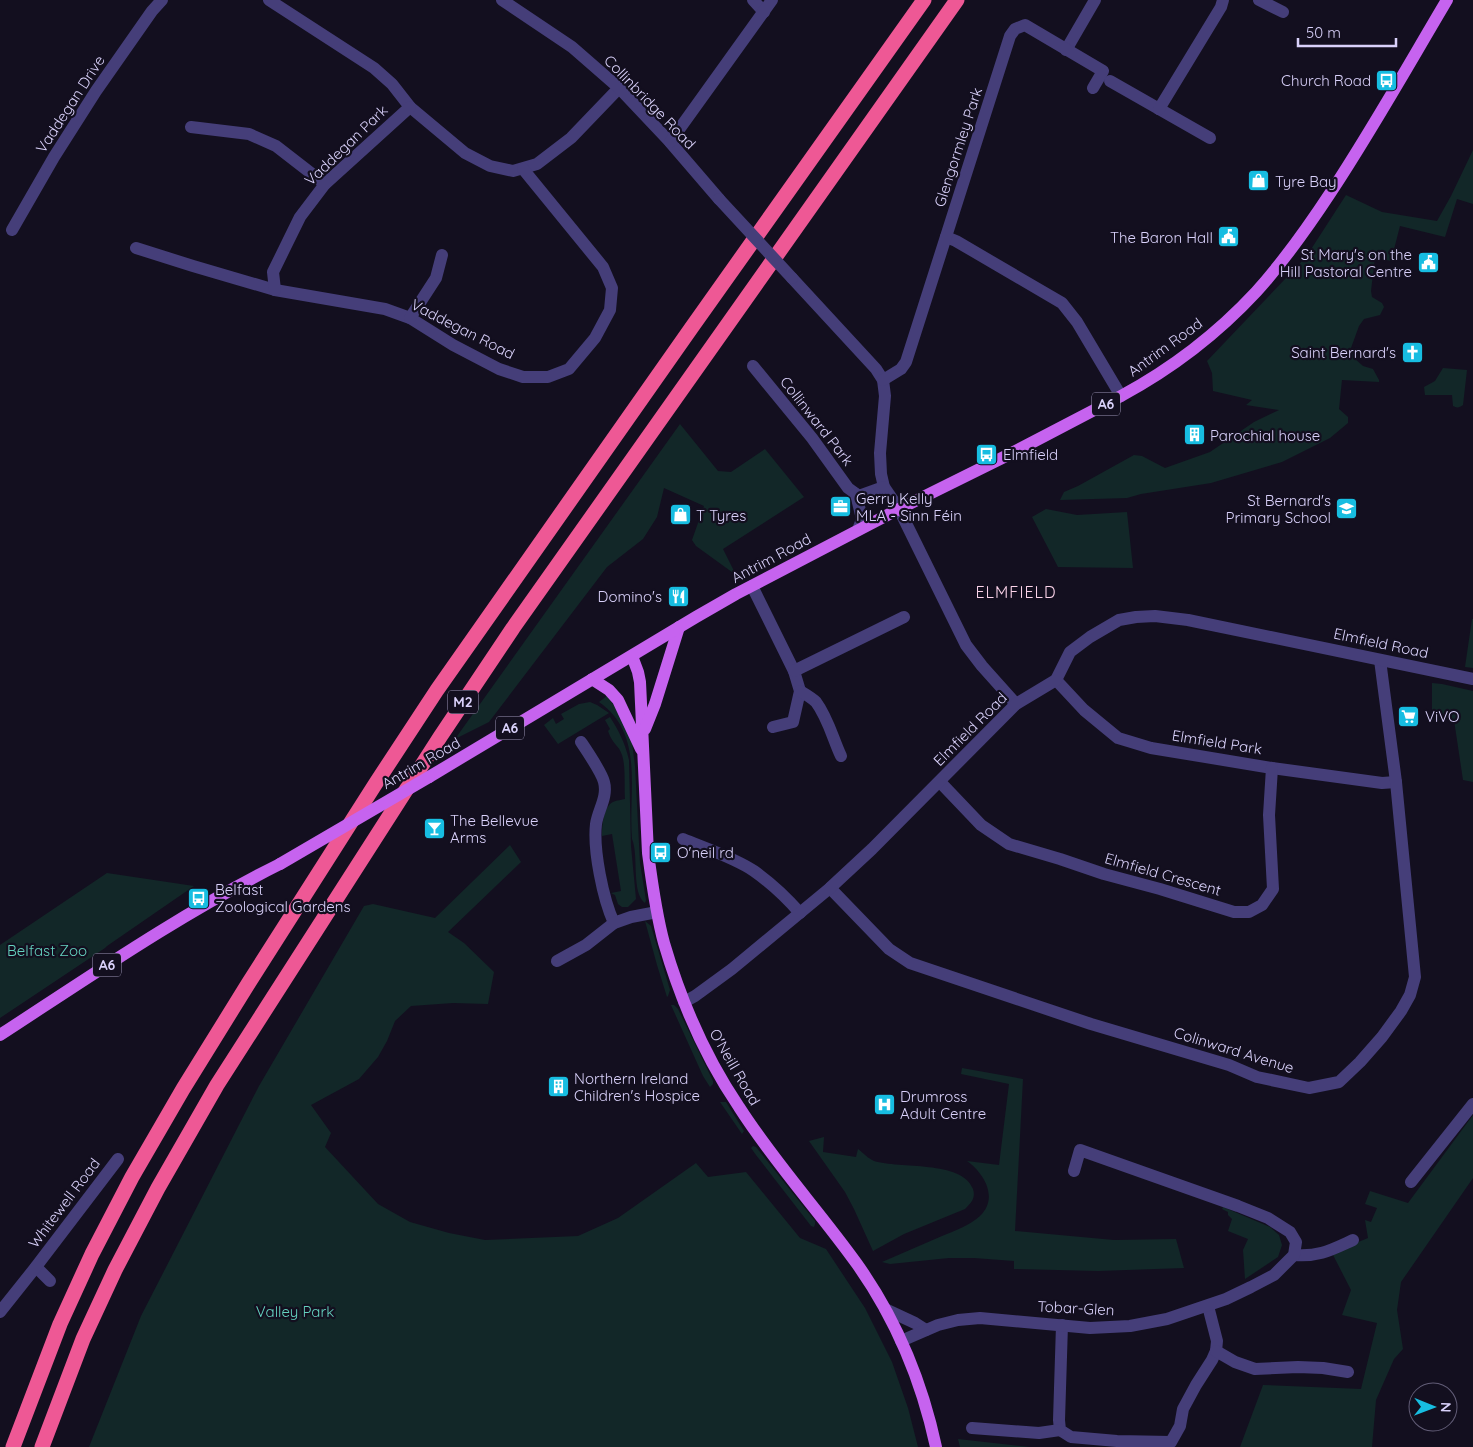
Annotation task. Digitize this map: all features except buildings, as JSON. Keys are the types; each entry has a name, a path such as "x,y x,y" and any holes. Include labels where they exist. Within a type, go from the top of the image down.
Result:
{"highway":[{"name":"M2","path":"13,1447 60,1324 92,1254 132,1176 248,984 437,690 924,0"},
{"name":"M2","path":"42,1447 84,1338 115,1270 158,1188 217,1085 440,737 513,628 957,0"}],"main road":[{"name":"Antrim Road","path":"0,1035 150,937 429,777 679,627 858,530 1121,396 1152,379 1182,359 1225,324 1272,274 1304,233 1350,163 1447,0"},
{"path":"643,732 655,704 679,627"},
{"name":"O'Neill Road","path":"632,656 640,682 648,853 657,912 664,941 684,1002 708,1055 739,1109 858,1265 885,1309 919,1382 936,1447"},
{"path":"592,679 609,690 618,700 644,756"}],"street":[{"name":"Vaddegan Drive","path":"12,230 54,157 96,91 152,11 162,0"},
{"path":"269,0 374,68 392,84 410,107 465,153 490,166 513,171 537,164 572,138 619,88"},
{"name":"Collinbridge Road","path":"502,0 572,47 619,88 670,142 719,200 876,369 883,380"},
{"path":"753,0 764,12"},
{"path":"670,142 772,0"},
{"path":"1066,50 1095,0"},
{"path":"1158,109 1223,0"},
{"path":"1259,0 1283,12"},
{"name":"Glengormley Park","path":"883,380 900,369 906,362 1010,36 1015,29 1025,25 1103,71 1093,88"},
{"path":"1110,81 1210,138"},
{"name":"Vaddegan Park","path":"275,290 273,272 300,217 325,184 410,107"},
{"path":"191,127 249,134 276,146 325,184"},
{"name":"Vaddegan Road","path":"136,248 275,290 385,309 410,318 453,345 499,369 523,377 548,377 569,369 595,338 610,310 612,288 603,267 523,169"},
{"path":"946,237 1062,303 1077,322 1121,396"},
{"path":"410,318 436,278 442,255"},
{"name":"Collinward Park","path":"753,366 812,438 848,488 856,494 862,519 858,530"},
{"path":"883,380 885,396 880,453 881,474 886,492 899,509 966,645 1016,704"},
{"path":"856,494 860,496 884,487"},
{"path":"752,586 794,671 800,691 793,722 773,727"},
{"name":"Elmfield Road","path":"684,1002 732,969 830,888 940,782 1016,704 1056,680 1070,652 1120,620 1155,616 1188,620 1473,679"},
{"path":"794,671 904,618"},
{"name":"Colinward Avenue","path":"830,888 889,949 910,963 1091,1024 1230,1065 1257,1077 1310,1088 1339,1082 1360,1062 1402,1011 1410,995 1415,977 1396,782 1380,660"},
{"name":"Elmfield Park","path":"1056,680 1084,710 1118,738 1151,748 1272,768 1382,783 1396,782"},
{"path":"800,691 815,701 830,728 841,756"},
{"path":"581,742 604,782 605,793 596,822 595,843 605,898 614,923"},
{"name":"Elmfield Crescent","path":"940,782 981,825 1009,844 1234,912 1249,912 1262,905 1273,888 1268,815 1272,768"},
{"path":"683,839 753,870 781,892 800,913"},
{"path":"557,961 586,945 614,923 630,917 657,912"},
{"path":"1411,1182 1473,1104"},
{"path":"1074,1171 1080,1150 1238,1206 1268,1218 1290,1232 1296,1242 1294,1255 1309,1256 1327,1252 1353,1240"},
{"name":"Whitewell Road","path":"0,1312 118,1159"},
{"name":"Tobar-Glen","path":"901,1340 958,1320 980,1318 1090,1328 1130,1326 1167,1319 1226,1299 1274,1274 1294,1255"},
{"name":"Whitewell Road","path":"36,1267 50,1281"},
{"path":"972,1428 1039,1433 1060,1430 1071,1437 1117,1441 1171,1442 1180,1426 1183,1409 1216,1350 1217,1341 1208,1306"},
{"path":"885,1309 926,1330"},
{"path":"1060,1430 1062,1325"},
{"path":"1216,1350 1235,1362 1255,1369 1298,1367 1348,1372"}],"green space":[{"path":"1473,150 1473,204 1457,199 1445,237 1400,226 1391,261 1375,257 1372,297 1382,303 1384,307 1380,315 1364,319 1359,326 1351,348 1354,358 1363,366 1373,369 1379,382 1342,380 1339,409 1348,417 1348,423 1330,438 1282,462 1211,483 1127,498 1060,500 1064,492 1134,455 1142,456 1165,468 1210,452 1254,422 1279,410 1246,405 1252,400 1213,391 1212,373 1207,361 1306,257 1346,195 1382,212 1437,221"},
{"path":"1443,368 1467,370 1463,405 1460,407 1453,406 1452,395 1425,395 1424,387 1435,381"},
{"path":"680,424 718,471 731,472 765,449 804,497 723,549 736,575 696,546 692,540 704,506 664,488 657,517 643,539 607,567 489,722 455,739"},
{"path":"1046,509 1077,515 1127,512 1133,568 1058,567 1032,517"},
{"path":"1473,619 1473,668 1465,667"},
{"path":"1432,683 1473,691 1473,782 1463,780 1454,720 1432,720"},
{"path":"607,696 616,708 632,742 640,863 645,903 638,891 632,839 632,783 629,747 623,730 613,715 599,702"},
{"path":"590,702 609,713 558,744 544,725 553,718 556,724 564,719 561,714 579,704"},
{"path":"610,717 626,748 629,760 631,846 636,899 628,907 622,907 618,904 615,895 611,893 621,891 612,834 602,836 602,827 607,808 613,802 625,799 621,752 611,739 608,731 610,729 605,720"},
{"name":"Valley Park","path":"510,845 521,862 448,932 464,943 494,972 488,1004 453,1003 411,1006 395,1021 378,1057 359,1079 311,1105 331,1133 325,1147 378,1204 410,1222 449,1233 485,1240 578,1236 618,1218 696,1163 708,1177 746,1172 800,1238 826,1249 865,1308 892,1362 908,1408 918,1447 89,1447 141,1316 259,1086 364,906 373,904 435,918"},
{"name":"Belfast Zoo","path":"107,873 194,886 0,1018 0,945"},
{"path":"645,921 651,926 670,990 667,997 657,965"},
{"path":"671,1005 678,1009 713,1081 710,1087 703,1076"},
{"path":"962,1068 1023,1079 1015,1231 1114,1240 1176,1239 1184,1268 1098,1271 1014,1269 1014,1261 974,1258 949,1258 890,1264 882,1262 962,1228 980,1216 986,1209 989,1194 987,1186 979,1172 967,1161 999,1165 1009,1084 961,1074"},
{"path":"720,1102 726,1102 744,1131 742,1134"},
{"path":"1473,1115 1473,1178 1401,1282 1397,1310 1403,1349 1394,1359 1376,1400 1372,1447 1240,1447 1263,1385 1361,1389 1377,1323 1342,1315 1351,1290 1332,1253 1368,1238 1365,1220 1371,1222 1377,1208 1365,1204 1370,1191 1408,1203"},
{"path":"824,1137 823,1152 856,1157 858,1149 874,1161 929,1167 956,1174 967,1180 973,1189 974,1195 972,1200 965,1209 904,1234 873,1251 845,1192 809,1141"},
{"path":"753,1146 756,1147 815,1221 814,1227 811,1226 756,1155 751,1148"},
{"path":"1223,1207 1270,1227 1279,1235 1282,1245 1278,1257 1245,1279 1243,1250 1248,1239 1228,1231 1232,1219 1228,1212 1222,1209"},
{"path":"958,1439 1030,1447 960,1447"}],"place":[{"name":"Church Road","path":"1387,80"},
{"name":"Tyre Bay","path":"1259,181"},
{"name":"The Baron Hall","path":"1229,237"},
{"name":"St Mary's on the Hill Pastoral Centre","path":"1428,263"},
{"name":"Saint Bernard's","path":"1412,352"},
{"name":"Parochial house","path":"1194,435"},
{"name":"Elmfield","path":"987,454"},
{"name":"Gerry Kelly MLA - Sinn Féin","path":"840,507"},
{"name":"St Bernard's Primary School","path":"1347,509"},
{"name":"T Tyres","path":"680,515"},
{"name":"Domino's","path":"678,596"},
{"name":"ViVO","path":"1409,716"},
{"name":"The Bellevue Arms","path":"434,829"},
{"name":"O'neil rd","path":"661,852"},
{"name":"Belfast Zoological Gardens","path":"199,898"},
{"name":"Northern Ireland Children's Hospice","path":"558,1087"},
{"name":"Drumross Adult Centre","path":"884,1105"}],"district":[{"name":"ELMFIELD","path":"1016,592"}]}
